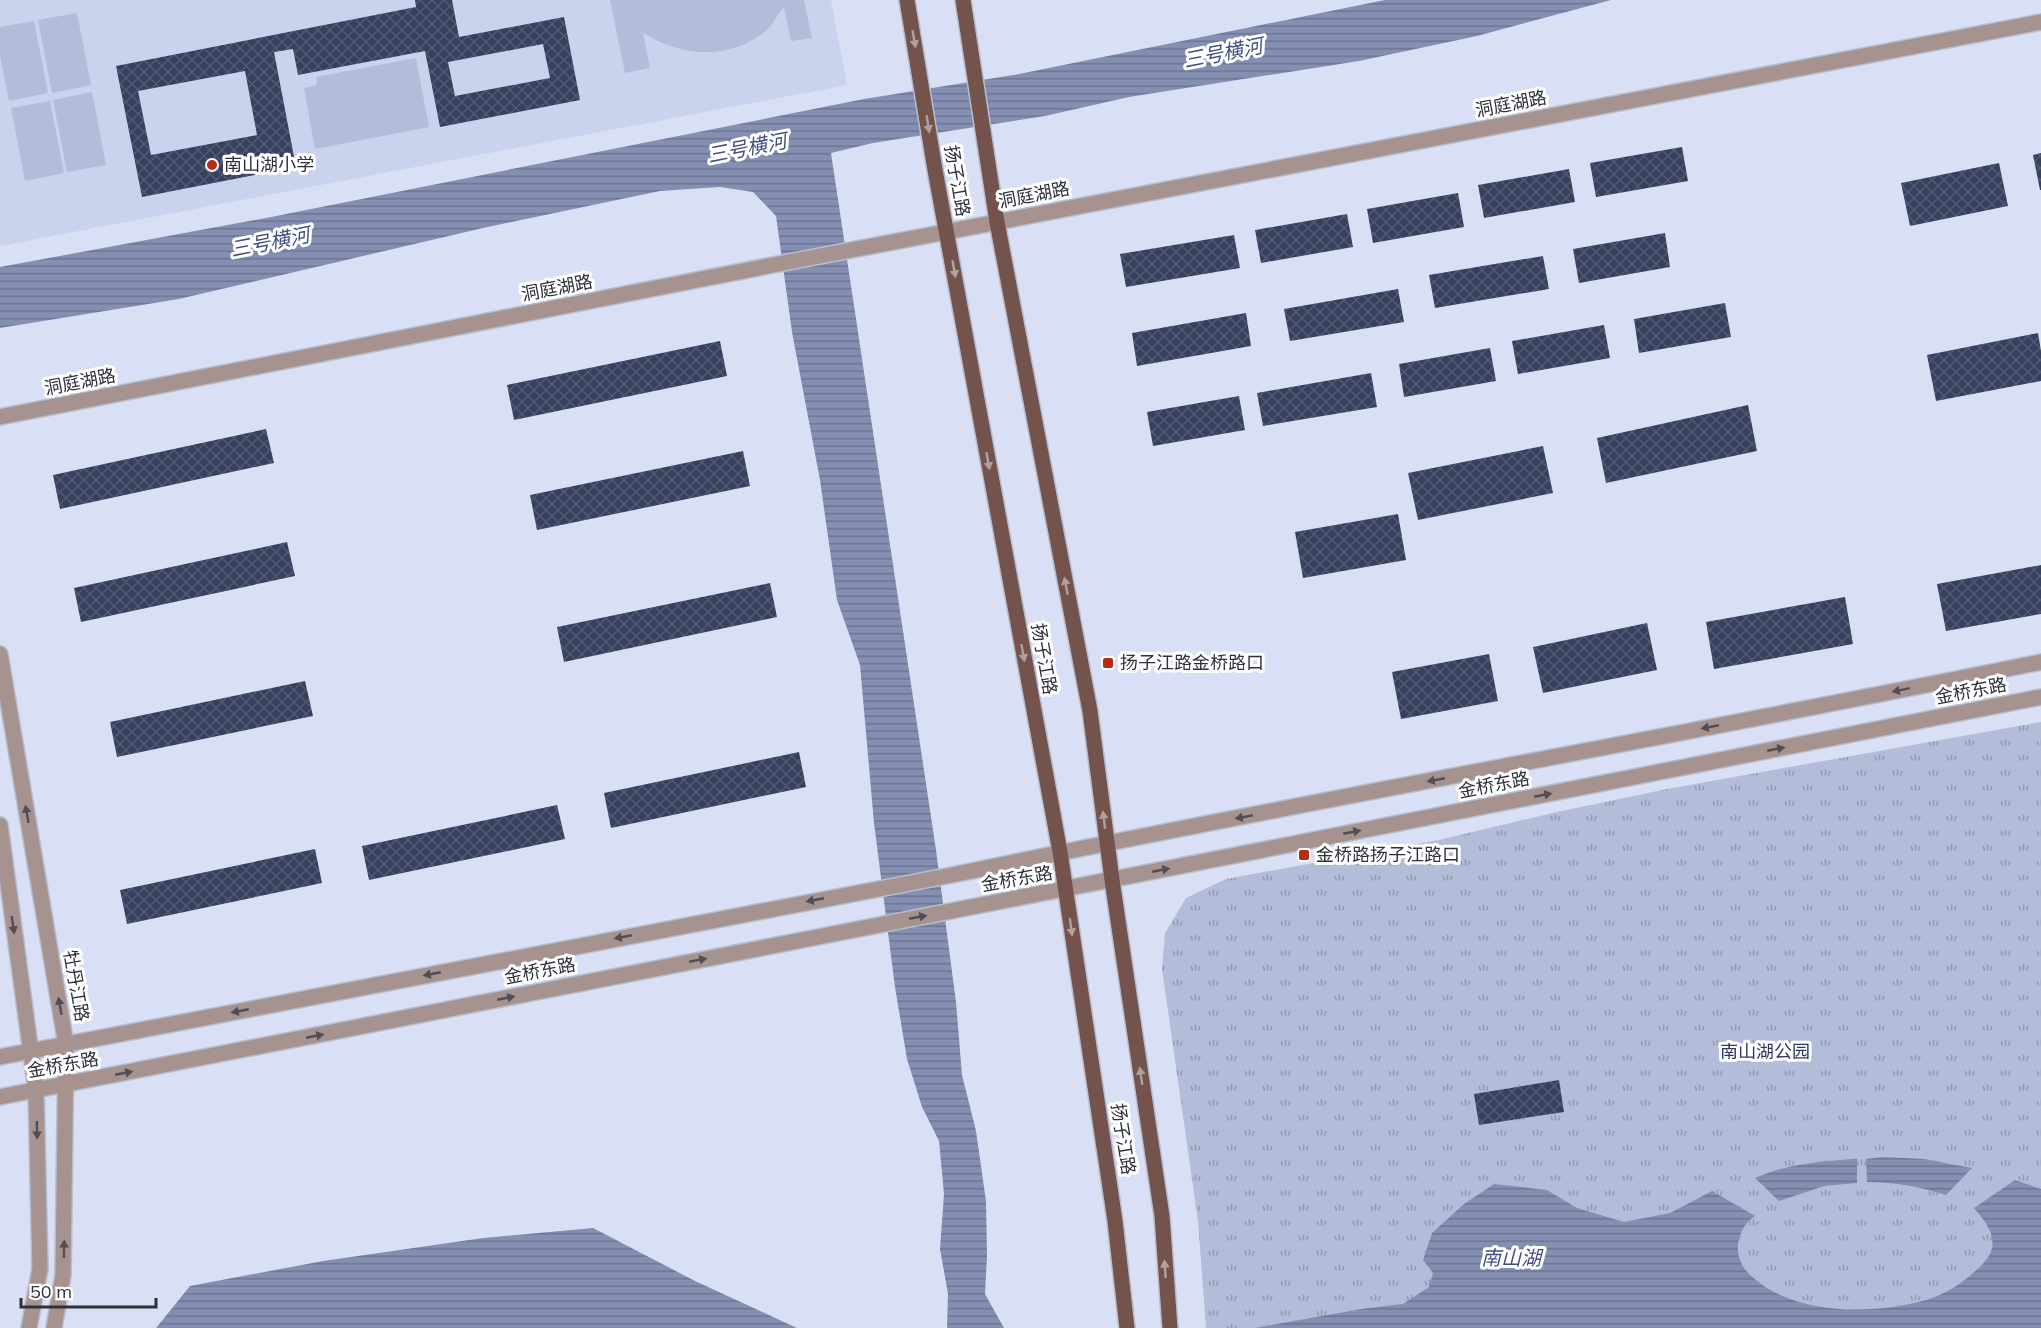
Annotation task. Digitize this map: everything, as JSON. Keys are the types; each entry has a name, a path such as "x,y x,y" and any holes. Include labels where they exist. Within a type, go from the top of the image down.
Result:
{"main road":[{"name":"扬子江路","path":"907,0 935,170 1060,852 1114,1210 1126,1325"},
{"name":"扬子江路","path":"963,0 997,222 1090,711 1112,880 1162,1216 1170,1328"}],"street":[{"name":"洞庭湖路","path":"0,417 773,265 2041,22"},
{"name":"牡丹江路","path":"0,654 66,1045 63,1275 54,1328"},
{"name":"金桥东路","path":"0,1056 952,875 1060,852 2041,662"},
{"name":"金桥东路","path":"0,1097 1066,890 2041,697"},
{"path":"0,825 36,1090 40,1269 29,1328"}],"shaded area":[{"name":"南山湖小学","path":"0,0 831,0 847,85 0,246"}],"green space":[{"path":"610,0 804,0 812,38 791,41 784,7 767,30 753,40 722,51 689,51 673,47 643,33 650,68 625,73"},
{"path":"77,13 91,85 52,93 38,20"},
{"path":"34,21 48,93 9,101 0,55 0,27"},
{"path":"416,58 429,127 315,149 304,88 317,85 316,77"},
{"path":"92,92 106,165 67,172 53,100"},
{"path":"50,101 64,173 25,181 11,108"},
{"name":"南山湖公园","path":"2041,722 2041,1328 1206,1328 1198,1221 1162,969 1165,933 1186,898 1226,879 1439,840 1667,789"}],"water":[{"name":"三号横河","path":"1385,0 1611,0 1477,36 1359,61 1129,97 1045,116 873,143 831,153 936,850 956,1002 962,1075 976,1131 986,1201 985,1294 1004,1328 947,1328 948,1294 940,1249 944,1194 939,1141 922,1107 907,1059 895,987 874,823 860,665 837,600 820,480 792,332 776,216 753,192 720,187 660,191 483,228 179,299 0,328 0,267 266,218 864,99 1019,74"},
{"path":"1882,1157 1924,1159 1972,1168 1946,1195 1907,1186 1867,1182 1866,1159"},
{"path":"1857,1159 1857,1183 1824,1186 1779,1201 1755,1178 1792,1166"},
{"name":"南山湖","path":"2015,1180 2041,1189 2041,1328 1255,1328 1403,1304 1429,1287 1433,1273 1423,1260 1432,1233 1464,1204 1494,1184 1547,1190 1577,1208 1624,1222 1670,1213 1712,1191 1755,1216 1740,1235 1738,1245 1741,1264 1749,1274 1773,1292 1815,1306 1838,1309 1906,1305 1932,1298 1951,1289 1984,1262 1992,1248 1992,1237 1988,1226 1974,1208"},
{"path":"593,1228 695,1281 797,1328 156,1328 190,1286 323,1261 483,1238"}],"building":[{"path":"415,0 452,0 459,37 564,17 580,100 440,127 425,51 298,75 293,49 274,52 296,167 142,197 116,66 416,7","holes":["543,44 550,78 455,96 448,62","245,71 257,135 151,155 138,91"]},
{"path":"1682,147 1688,181 1596,197 1590,163"},
{"path":"2041,153 2041,190 2040,190 2033,155"},
{"path":"1999,163 2008,206 1910,226 1901,183"},
{"path":"1569,169 1575,202 1484,218 1478,185"},
{"path":"1458,193 1464,227 1373,243 1367,209"},
{"path":"1347,214 1353,247 1261,263 1255,230"},
{"path":"1665,233 1670,267 1579,283 1573,249"},
{"path":"1234,235 1240,268 1126,287 1120,254"},
{"path":"1543,256 1549,289 1435,308 1429,275"},
{"path":"1398,289 1404,322 1290,341 1284,309"},
{"path":"1725,303 1731,337 1639,353 1634,319"},
{"path":"1246,313 1251,346 1137,366 1132,333"},
{"path":"1604,325 1610,358 1518,374 1512,341"},
{"path":"2038,333 2041,351 2041,381 1936,401 1927,355"},
{"path":"720,341 727,376 514,420 507,385"},
{"path":"1490,348 1496,381 1404,397 1399,364"},
{"path":"1371,373 1377,407 1263,426 1257,393"},
{"path":"1239,396 1245,430 1153,446 1147,412"},
{"path":"1748,405 1757,451 1606,483 1597,438"},
{"path":"266,429 274,463 60,509 53,475"},
{"path":"1543,446 1553,493 1418,520 1408,473"},
{"path":"743,451 750,486 537,530 530,495"},
{"path":"1398,514 1406,560 1303,578 1295,532"},
{"path":"287,542 295,576 81,622 74,588"},
{"path":"2041,565 2041,614 1946,631 1937,584"},
{"path":"770,583 777,617 564,662 557,627"},
{"path":"1845,597 1853,644 1714,669 1706,622"},
{"path":"1647,623 1657,670 1543,693 1533,647"},
{"path":"1489,654 1498,701 1401,719 1392,672"},
{"path":"305,681 313,716 117,757 110,722"},
{"path":"799,752 806,787 611,828 604,793"},
{"path":"557,805 565,839 369,880 362,846"},
{"path":"315,849 322,883 127,924 120,890"},
{"path":"1559,1080 1564,1112 1479,1125 1474,1094"}],"place":[{"name":"南山湖小学","path":"212,165"},
{"name":"扬子江路金桥路口","path":"1108,663"},
{"name":"金桥路扬子江路口","path":"1304,855"}]}
